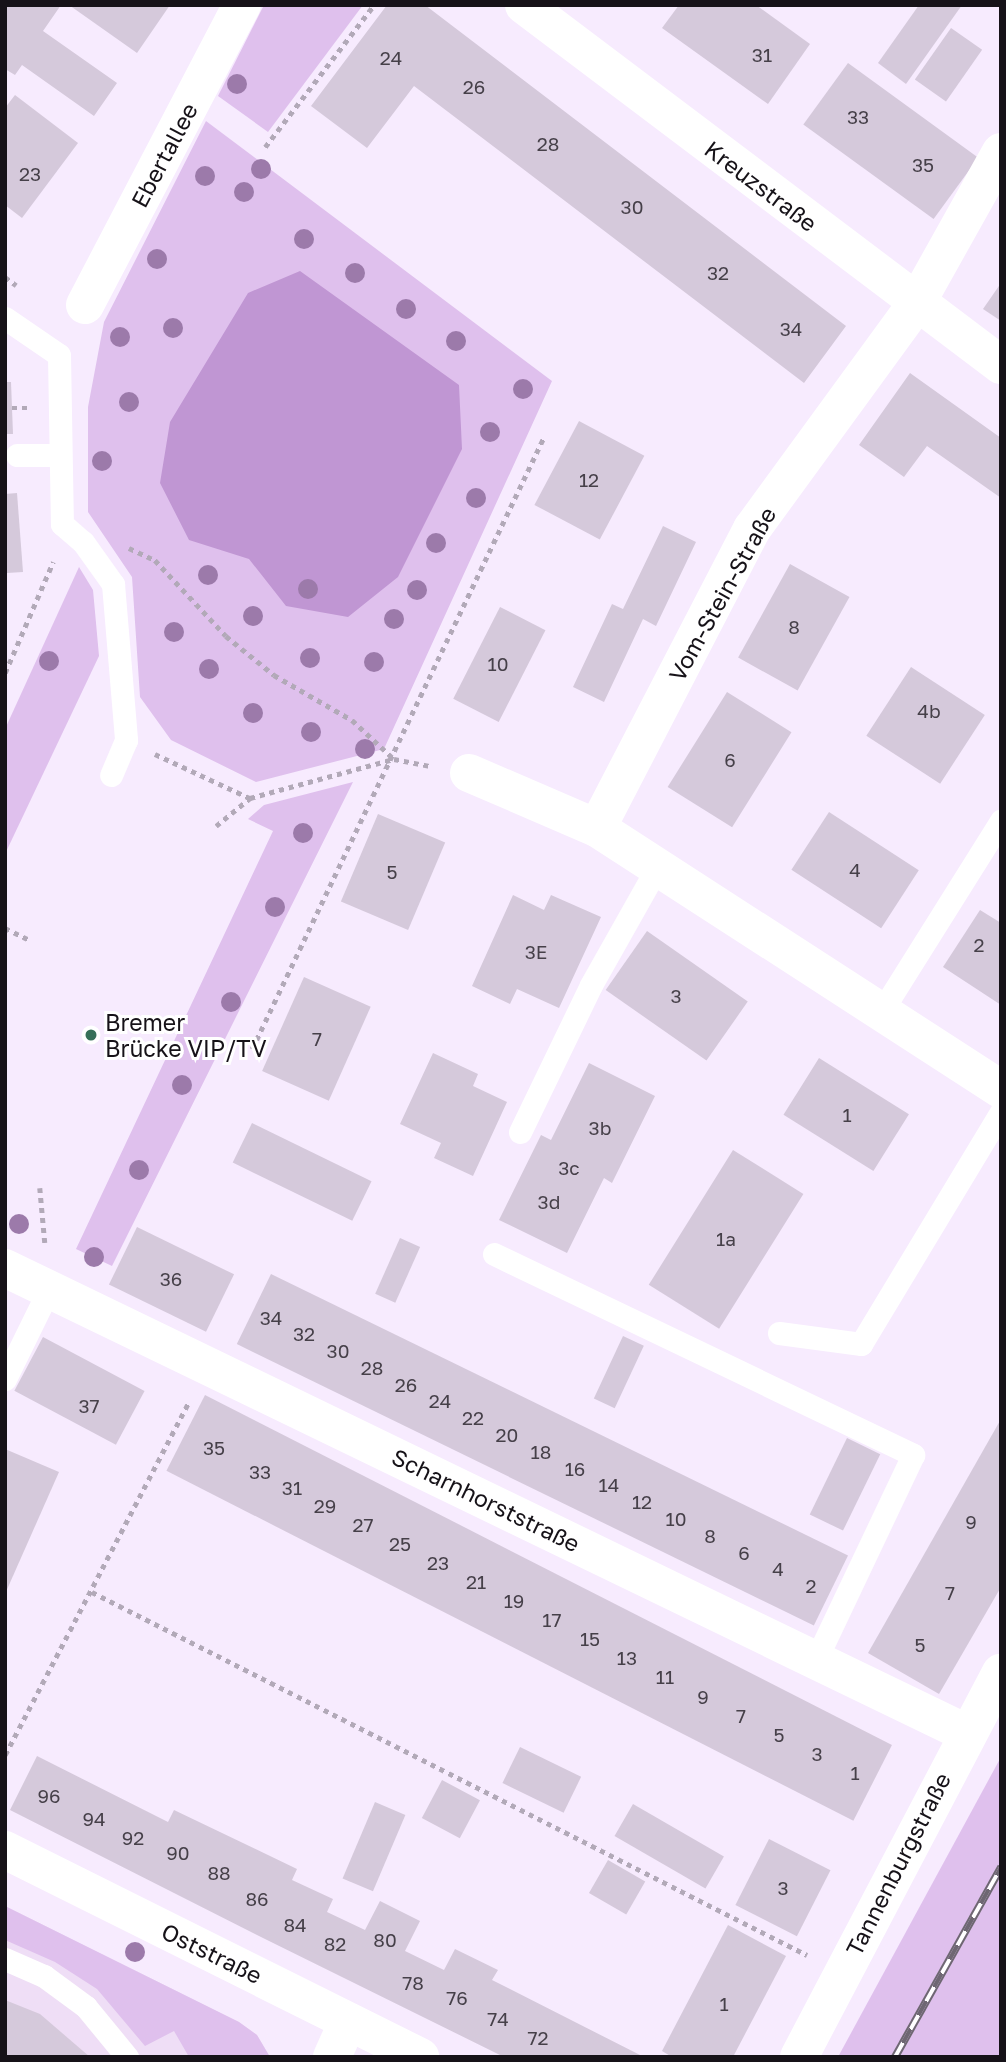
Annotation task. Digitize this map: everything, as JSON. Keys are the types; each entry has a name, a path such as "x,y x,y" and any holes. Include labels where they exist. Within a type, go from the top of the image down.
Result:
{"street":[{"name":"Ebertallee","path":"85,305 242,5"},
{"name":"Kreuzstraße","path":"524,5 916,304 1001,365"},
{"name":"Vom-Stein-Straße","path":"597,828 752,529 916,304 1001,152"},
{"path":"468,773 597,828 1001,1089"},
{"name":"Scharnhorststraße","path":"5,1268 965,1733"},
{"name":"Tannenburgstraße","path":"799,2057 965,1733 1001,1674"},
{"name":"Oststraße","path":"5,1850 419,2057"},
{"path":"332,2057 348,2021"}],"lane":[{"path":"5,318 59,355 62,524 83,542 113,583 126,740 111,775"},
{"path":"17,455 60,454"},
{"path":"881,1012 1001,821"},
{"path":"520,1132 591,985 657,868"},
{"path":"779,1333 861,1344 1001,1112"},
{"path":"494,1254 913,1455 815,1661"},
{"path":"5,1379 49,1289"},
{"path":"5,1959 44,1976 86,2007 127,2057"}],"path":[{"path":"265,147 374,5"},
{"path":"252,1049 394,759 543,439"},
{"path":"5,673 50,578 62,524"},
{"path":"83,542 133,548 155,560 226,636 274,675 352,720 394,759"},
{"path":"126,740 250,798"},
{"path":"216,826 250,798 394,759"},
{"path":"5,928 30,940"},
{"path":"5,1755 92,1592 208,1364"},
{"path":"92,1592 842,1973"}],"shaded area":[{"path":"264,5 363,5 268,132 218,96"},
{"path":"206,121 552,381 384,749 256,782 171,740 140,697 132,577 88,512 88,407 104,322"},
{"path":"300,271 459,385 462,449 398,577 348,617 286,606 249,559 189,540 160,483 170,422 248,293"},
{"path":"79,567 93,590 99,656 5,854 5,729"},
{"path":"353,782 112,1266 76,1249 273,831 248,819 264,805"},
{"path":"1001,1757 1001,2057 838,2057"},
{"path":"5,1906 239,2022 257,2035 270,2057 5,2057"},
{"path":"5,1906 239,2022 257,2035 270,2057 189,2057 174,2031 145,2046 97,1989 55,1962 5,1940"}],"building":[{"path":"5,5 61,5 43,31 117,83 94,116 22,65 15,75 5,69"},
{"path":"69,5 170,5 137,53"},
{"path":"387,5 425,5 846,326 804,383 414,86 367,148 311,106"},
{"path":"679,5 756,5 810,44 768,104 662,28"},
{"path":"919,5 962,5 906,84 878,63"},
{"path":"951,28 982,50 946,101 915,80"},
{"path":"848,63 978,158 934,219 803,124"},
{"path":"15,95 78,143 22,218 5,205 5,108"},
{"path":"1001,283 1001,321 983,309"},
{"path":"910,373 1001,438 1001,498 927,446 904,477 859,445"},
{"path":"5,382 11,382 13,434 5,434"},
{"path":"579,421 644,456 600,540 534,505"},
{"path":"17,493 23,572 7,573 5,494"},
{"path":"663,526 696,542 656,626 643,619 604,702 573,687 612,604 623,609"},
{"path":"790,564 849,597 798,691 738,658"},
{"path":"500,607 545,630 499,722 453,699"},
{"path":"911,667 985,715 940,784 866,736"},
{"path":"727,692 791,732 732,827 668,787"},
{"path":"829,812 919,870 881,928 791,870"},
{"path":"378,814 445,843 408,930 341,901"},
{"path":"513,895 544,910 551,895 601,917 559,1008 517,989 510,1004 472,986"},
{"path":"980,910 1001,923 1001,1005 943,967"},
{"path":"647,931 748,1002 706,1061 606,990"},
{"path":"304,977 371,1007 329,1101 262,1071"},
{"path":"433,1053 478,1074 473,1086 507,1102 473,1176 434,1158 441,1143 400,1124"},
{"path":"819,1058 909,1114 873,1171 783,1115"},
{"path":"589,1063 655,1096 612,1183 604,1178 567,1253 499,1220 541,1135 551,1140"},
{"path":"252,1123 372,1181 352,1221 233,1163"},
{"path":"733,1150 803,1194 719,1329 649,1285"},
{"path":"137,1227 234,1274 206,1332 109,1285"},
{"path":"400,1238 420,1247 395,1303 375,1294"},
{"path":"271,1274 848,1555 814,1626 237,1344"},
{"path":"623,1336 644,1346 615,1408 594,1399"},
{"path":"43,1337 145,1391 116,1445 14,1391"},
{"path":"205,1395 892,1745 853,1821 166,1471"},
{"path":"1001,1419 1001,1587 939,1694 868,1653"},
{"path":"847,1438 880,1454 843,1531 810,1514"},
{"path":"5,1449 59,1472 5,1594"},
{"path":"520,1747 581,1777 564,1813 502,1783"},
{"path":"37,1756 168,1822 174,1810 297,1869 292,1880 333,1899 327,1912 365,1930 380,1901 420,1921 405,1951 444,1970 455,1949 498,1970 492,1980 644,2057 504,2057 263,1938 10,1810"},
{"path":"442,1780 480,1800 460,1838 422,1818"},
{"path":"375,1802 405,1815 373,1891 343,1878"},
{"path":"633,1804 724,1856 705,1889 614,1836"},
{"path":"769,1839 830,1870 797,1936 735,1905"},
{"path":"608,1860 645,1882 626,1914 589,1893"},
{"path":"728,1925 786,1956 733,2057 672,2057 662,2051"},
{"path":"5,2000 40,2014 90,2057 5,2057"}],"railway":[{"path":"895,2057 1001,1867"}],"place":[{"name":"Bremer Brücke VIP/TV","path":"91,1035"}]}
